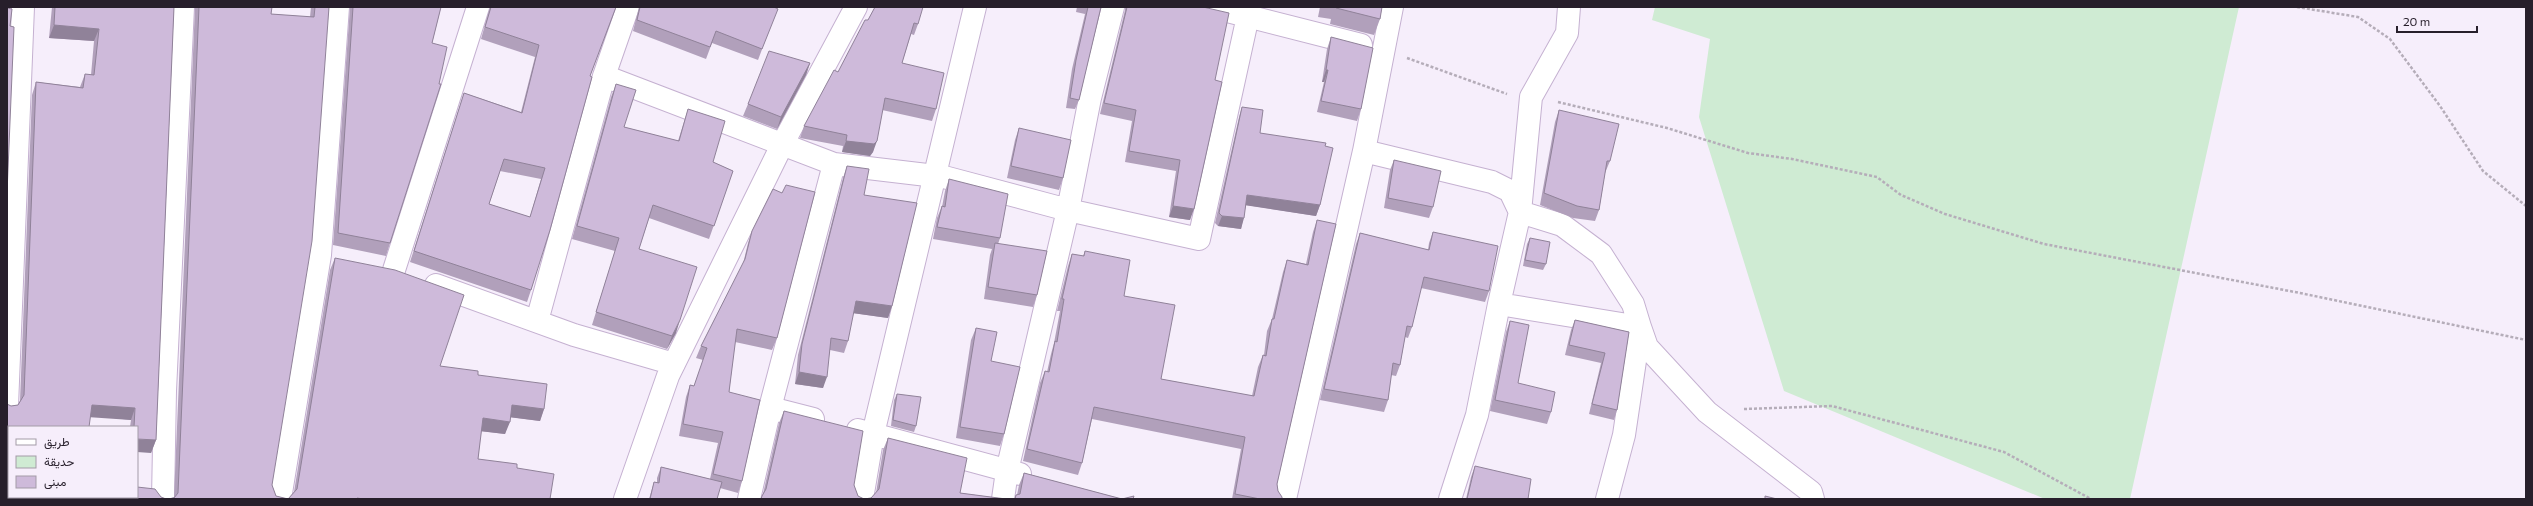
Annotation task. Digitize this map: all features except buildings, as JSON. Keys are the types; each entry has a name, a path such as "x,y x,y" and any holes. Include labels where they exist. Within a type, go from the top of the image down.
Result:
{"street":[{"path":"7,406 9,306 23,7"},
{"path":"163,499 165,391 183,7"},
{"path":"280,499 320,255 338,7"},
{"path":"394,270 478,7"},
{"path":"536,321 604,76 628,7"},
{"path":"625,499 668,376 783,143 856,7"},
{"path":"862,499 873,434 975,7"},
{"path":"1003,499 1007,471 1068,210 1090,98 1113,7"},
{"path":"1212,7 1383,50"},
{"path":"1285,499 1364,150 1392,7"},
{"path":"1450,499 1477,415 1499,304 1520,212 1531,98 1567,33 1569,7"},
{"path":"604,76 783,143 834,164 935,176 1068,210 1200,239 1248,16"},
{"path":"1364,150 1492,182 1510,191 1520,212 1562,225 1601,254 1633,304 1647,347 1707,412 1811,492 1813,499"},
{"path":"748,499 770,408 834,164"},
{"path":"320,255 342,260"},
{"path":"372,265 394,270 536,321 674,364"},
{"path":"1499,304 1640,327"},
{"path":"1607,499 1624,435 1640,327"},
{"path":"770,408 1037,478"}],"path":[{"path":"2297,7 2358,17 2390,39 2440,106 2483,171 2526,206"},
{"path":"1383,50 1499,92 1564,102 1667,128 1748,152 1792,159 1877,177 1901,195 1945,214 2044,244 2124,261 2300,293 2526,340"},
{"path":"1707,412 1832,406 2004,452 2091,499"}],"green space":[{"path":"1655,7 2239,7 2130,499 2045,499 1784,391 1699,117 1710,39 1652,20"}]}
